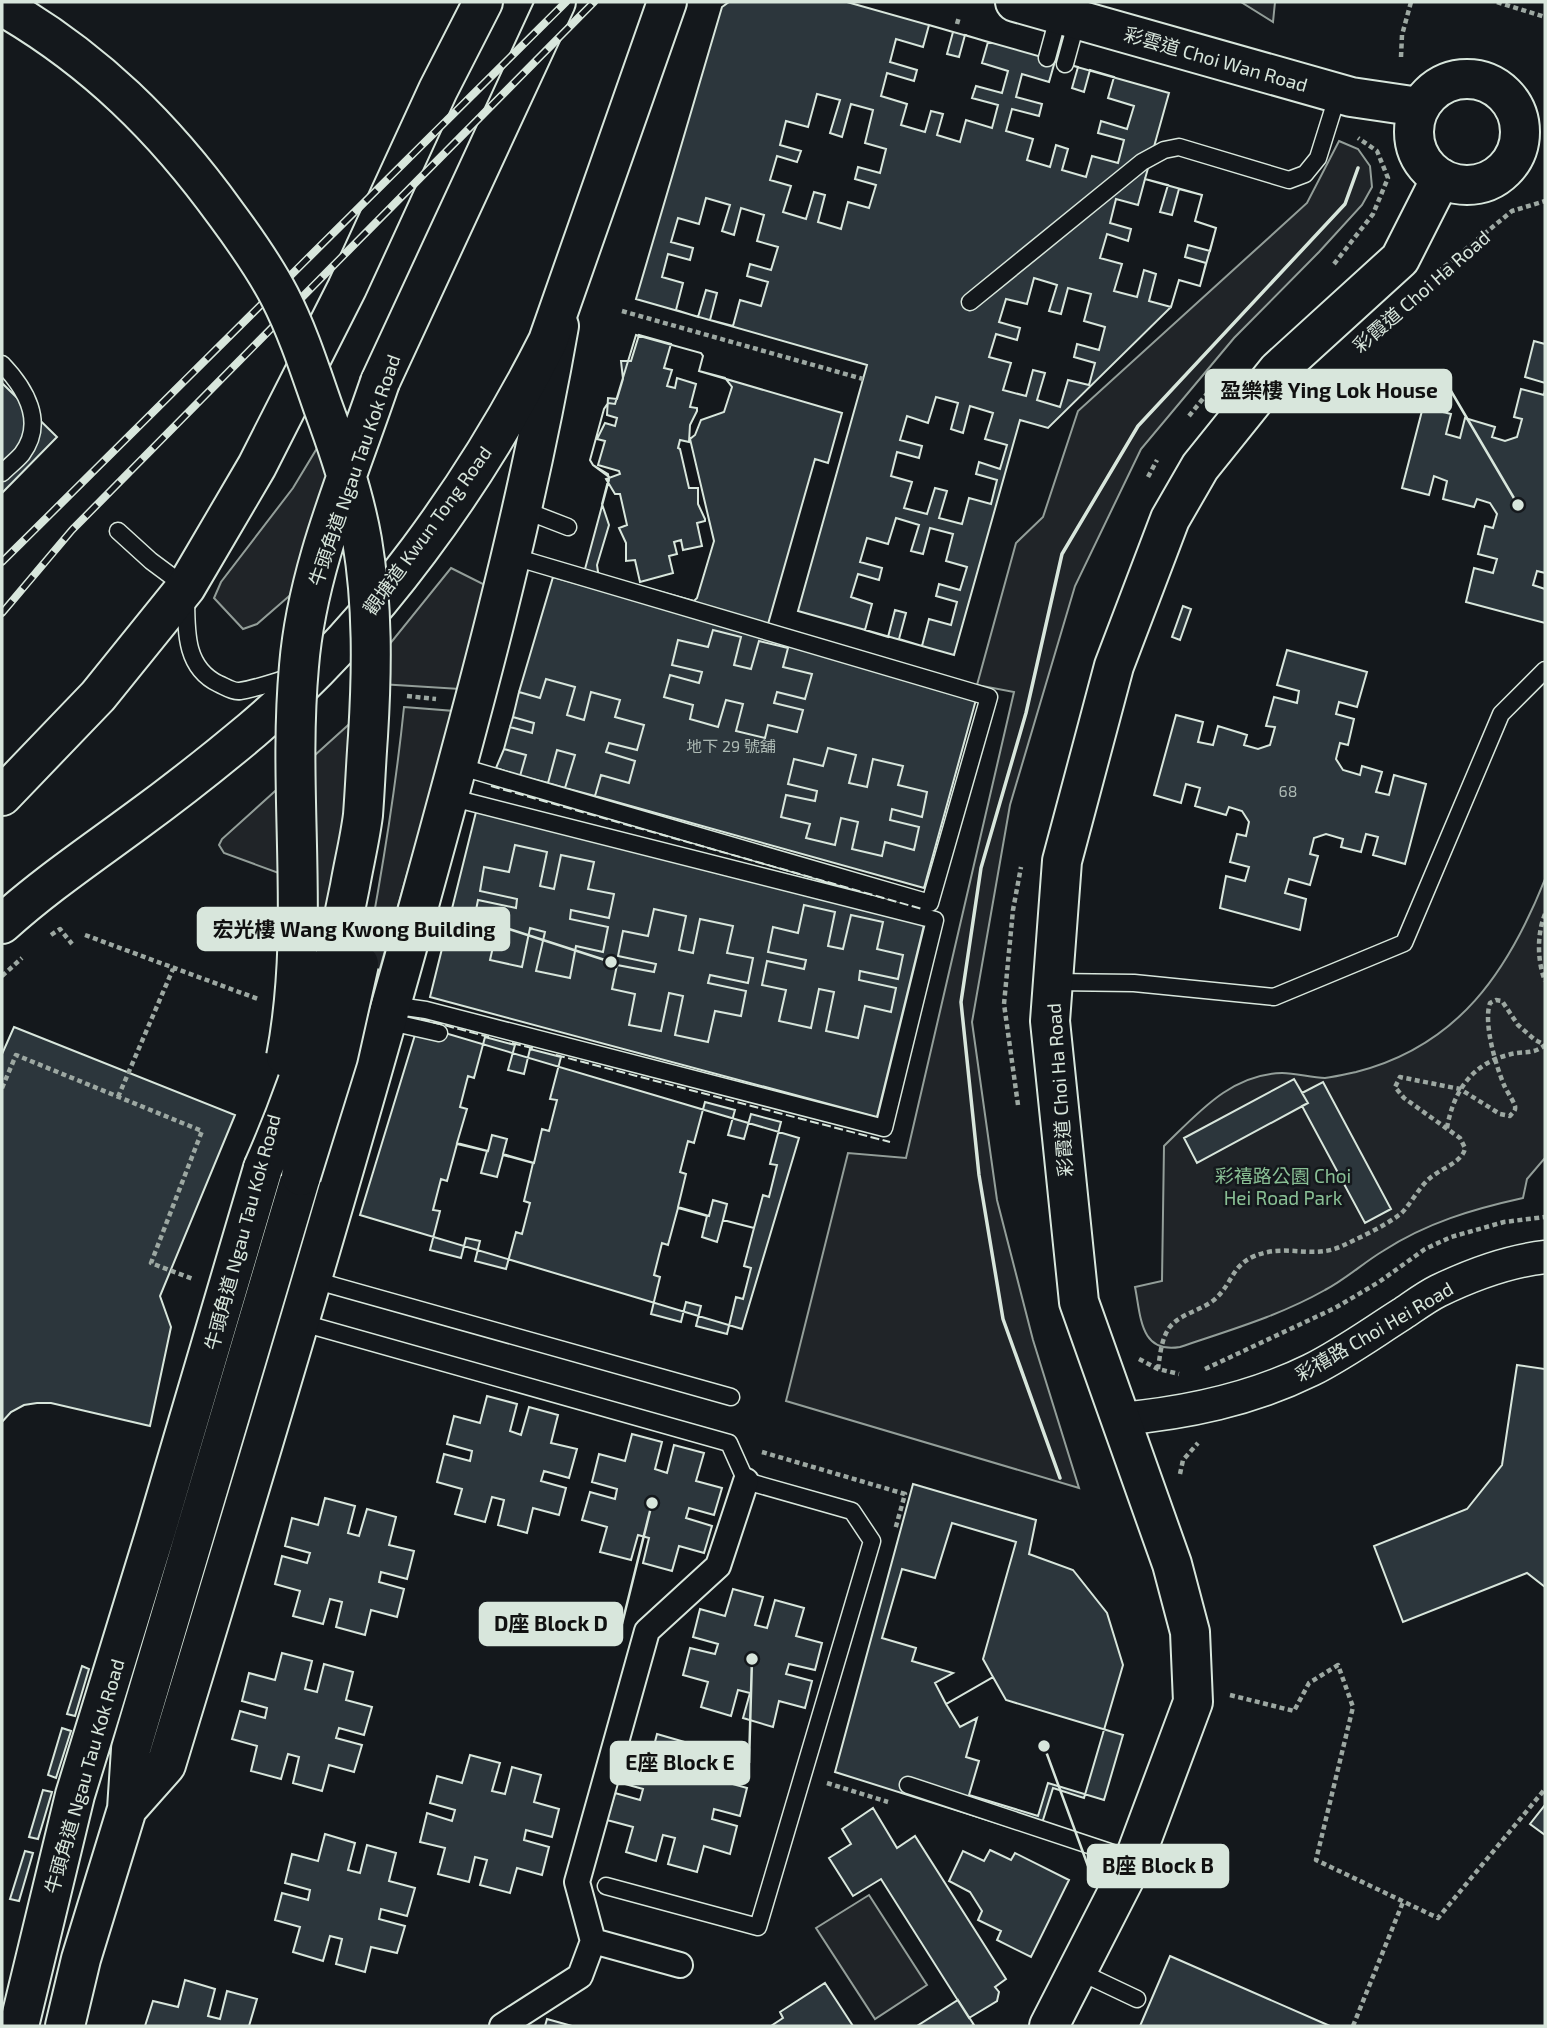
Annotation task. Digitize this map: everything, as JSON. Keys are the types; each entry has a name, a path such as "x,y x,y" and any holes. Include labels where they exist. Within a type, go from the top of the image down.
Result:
{"main road":[{"name":"牛頭角道 Ngau Tau Kok Road","path":"36,2 107,54 161,105 209,161 270,243 308,310 348,412 378,525 387,585 390,641 389,731 385,782 370,896 338,1057 131,1749 127,1809 81,1959 65,2026"},
{"path":"2,796 98,696 186,587 251,477 298,387 347,288 438,90 483,2"},
{"name":"牛頭角道 Ngau Tau Kok Road","path":"19,2026 75,1795 263,1168 294,1011 299,897 296,745 299,665 308,607 320,558 380,382 556,2"},
{"name":"觀塘道 Kwun Tong Road","path":"2,924 49,884 138,820 223,753 317,670 378,601 478,465 548,341 667,2"},
{"name":"彩雲道 Choi Wan Road","path":"1015,2 1338,94 1419,107"},
{"path":"2,6 61,44 135,106 190,166 255,254 281,298 297,333 341,460 358,522 365,562 371,684 362,817 331,977 290,1107 263,1168"},
{"path":"1458,78 1474,78 1489,83 1502,91 1518,116 1518,146 1529,158 1496,177 1475,185 1451,183 1430,170 1421,160 1416,147 1414,127 1419,107 1434,89 1458,78"},
{"name":"彩霞道 Choi Ha Road","path":"1049,2026 1134,1860 1193,1702 1190,1632 1172,1564 1079,1302 1050,1021 1062,861 1114,666 1170,519 1200,467 1278,370 1400,259 1441,178"},
{"name":"牛頭角道 Ngau Tau Kok Road","path":"127,1809 166,1765 389,1013 524,510 564,296"}],"street":[{"name":"彩禧路 Choi Hei Road","path":"1120,1419 1170,1414 1217,1405 1264,1390 1331,1358 1437,1291 1526,1259 1545,1257"},
{"path":"502,2026 580,1976 593,1941 577,1882 647,1631 718,1566 746,1481"},
{"path":"593,1941 680,1965"}],"lane":[{"path":"1047,58 1068,17"},
{"path":"1065,64 1068,17"},
{"path":"970,302 1142,162 1164,150 1179,147 1289,180 1305,174 1318,158 1338,94"},
{"path":"2,364 24,391 33,417 28,444 22,454 2,473"},
{"path":"524,510 568,527"},
{"path":"118,531 151,561 186,587 187,642 192,660 215,682 236,692 317,670"},
{"path":"453,781 930,903 961,774 989,696 511,556"},
{"path":"1053,982 1134,983 1274,997 1404,943 1501,714 1545,670"},
{"path":"389,1013 426,1010 884,1128 936,920 453,781"},
{"path":"389,1013 439,1033"},
{"path":"310,1279 731,1397"},
{"path":"299,1322 729,1443 746,1481 852,1511 873,1541 758,1927 606,1886"},
{"path":"908,1785 1134,1860"},
{"path":"1076,1969 1137,1999"}],"path":[{"path":"1401,57 1402,35 1411,2"},
{"path":"1497,2 1545,17"},
{"path":"957,24 960,17"},
{"name":"彩霞道 Choi Ha Road","path":"1437,273 1512,211 1545,201"},
{"path":"622,311 863,379"},
{"path":"1545,914 1539,939 1539,957 1545,981"},
{"path":"41,943 60,929 72,944"},
{"path":"85,935 265,1002"},
{"path":"2,976 32,950"},
{"path":"118,1097 173,969"},
{"path":"1158,1370 1164,1336 1170,1325 1213,1300 1222,1292 1238,1266 1253,1257 1270,1252 1322,1252 1339,1247 1401,1214 1430,1178 1464,1153 1464,1142 1404,1098 1395,1087 1400,1077 1460,1088 1500,1114 1510,1116 1514,1112 1515,1106 1495,1059 1488,1009 1490,1003 1502,1001 1518,1025 1545,1045 1536,1052 1521,1052 1495,1059 1481,1066 1460,1088 1453,1101 1447,1128"},
{"path":"2,1088 16,1055 202,1131 151,1264 199,1281"},
{"name":"彩禧路 Choi Hei Road","path":"1196,1372 1335,1308 1379,1282 1425,1249 1451,1237 1504,1222 1545,1216"},
{"path":"1132,1354 1158,1370 1189,1374"},
{"path":"729,1443 905,1494"},
{"path":"1219,1692 1294,1711 1309,1683 1338,1665 1353,1707 1316,1860 1438,1919 1545,1789"},
{"path":"1353,2026 1403,1902"}],"green space":[{"path":"1241,2 1275,2 1273,22"},
{"path":"1339,141 1358,149 1370,166 1372,187 1362,205 1234,338 1141,449 1075,586 1010,805 972,1022 997,1200 1033,1340 1079,1488 786,1401 848,1153 906,1158 1014,692 977,685 1016,543 1043,517 1078,411 1307,203"},
{"path":"322,440 333,475 295,591 257,624 243,629 214,598 221,582 293,488"},
{"path":"451,568 489,587 460,689 380,684 380,656"},
{"path":"404,707 454,711 330,1142 381,871"},
{"path":"366,709 320,994 287,876 224,853 219,845 222,839"},
{"name":"彩禧路公園 Choi Hei Road Park","path":"1545,879 1545,1158 1527,1179 1523,1198 1468,1212 1416,1232 1325,1290 1254,1322 1180,1347 1167,1348 1157,1345 1150,1339 1141,1321 1135,1287 1162,1281 1164,1146 1203,1109 1231,1088 1247,1080 1282,1073 1325,1078 1356,1072 1392,1060 1423,1044 1451,1024 1475,1001 1496,974 1514,945"},
{"path":"869,1895 927,1985 875,2019 816,1928"}],"building":[{"path":"729,2 847,2 1169,93 1145,179 1202,195 1195,221 1216,228 1200,286 1179,280 1171,307 1048,428 1020,420 954,655 798,611 867,365 636,299 722,7"},
{"path":"929,25 953,32 947,54 959,57 965,35 988,42 982,63 1008,71 1002,93 976,86 972,98 998,105 992,128 966,120 960,142 937,135 943,114 931,111 925,132 901,125 907,104 881,96 887,73 914,81 917,70 890,62 896,39 923,47"},
{"path":"1055,61 1078,67 1072,88 1084,92 1090,70 1114,77 1108,98 1134,106 1127,129 1101,121 1098,133 1124,140 1118,163 1092,156 1086,177 1062,170 1068,149 1056,145 1050,167 1027,160 1033,139 1006,131 1012,109 1039,116 1042,104 1016,97 1022,74 1049,82"},
{"path":"817,94 840,100 830,133 842,137 851,104 873,110 865,143 886,149 880,173 858,167 855,179 876,185 869,208 848,202 841,229 818,222 825,195 814,192 806,219 783,212 791,186 770,180 777,156 797,162 801,151 780,145 786,121 808,127"},
{"path":"1145,179 1168,185 1160,212 1172,215 1179,189 1202,195 1195,221 1216,228 1210,251 1188,245 1185,257 1206,263 1200,286 1179,280 1171,307 1149,301 1156,274 1144,270 1137,297 1114,291 1122,264 1100,258 1107,234 1128,241 1131,229 1110,223 1116,199 1138,205"},
{"path":"706,198 730,205 722,231 734,235 741,208 764,215 757,241 778,247 771,270 750,264 747,276 768,282 761,306 740,300 733,326 710,320 717,293 706,290 698,317 676,310 683,283 662,277 668,254 690,260 693,248 671,242 678,218 699,224"},
{"path":"1034,278 1057,285 1049,311 1061,314 1068,288 1091,294 1084,321 1105,327 1099,350 1077,344 1074,357 1095,363 1089,385 1068,380 1060,407 1037,400 1045,373 1033,370 1026,396 1003,390 1011,363 989,357 996,334 1017,340 1020,328 999,322 1006,299 1027,304"},
{"path":"636,335 701,353 703,356 699,371 725,378 732,387 724,412 701,420 695,435 690,439 714,541 694,601 600,575 598,572 597,565 609,525 602,504 609,477 590,460 604,409 608,403 615,404"},
{"path":"636,335 701,353 703,356 699,371 842,413 828,463 815,459 768,624 591,573 585,569 609,480 608,474 593,465 590,460 604,409 608,403 615,404"},
{"path":"639,335 671,344 664,368 672,370 667,386 675,388 677,378 696,384 690,407 697,408 697,411 690,425 689,442 680,440 678,448 689,488 698,488 698,504 705,519 697,523 702,546 683,550 681,540 674,542 677,554 669,556 673,573 640,582 635,560 626,561 626,543 619,528 627,525 620,494 615,494 606,479 620,474 619,471 598,465 605,441 597,439 605,423 615,426 617,418 607,415 608,398 617,399 623,379 621,361 631,361"},
{"path":"1534,341 1545,344 1545,383 1525,377"},
{"path":"2,383 57,437 2,493"},
{"path":"1521,389 1544,395 1545,390 1545,573 1537,571 1533,585 1545,589 1545,623 1466,602 1474,568 1493,573 1497,559 1478,554 1485,526 1493,528 1497,514 1490,503 1477,499 1474,507 1443,499 1447,481 1434,476 1429,495 1402,488 1423,407 1451,414 1446,434 1460,438 1465,418 1495,427 1492,437 1505,441 1517,437 1522,419 1514,417"},
{"path":"936,397 958,403 951,429 963,433 970,406 993,413 985,439 1007,445 1000,469 979,462 976,474 997,480 991,504 969,498 962,524 939,518 947,491 935,488 927,514 904,508 912,482 891,476 897,452 919,458 922,446 900,440 907,416 928,423"},
{"path":"896,518 919,525 911,551 923,554 930,528 953,534 946,561 967,567 960,590 939,584 936,596 957,602 951,625 929,619 922,646 899,639 906,613 895,610 888,637 865,630 872,604 851,597 858,574 879,580 882,568 860,562 867,538 888,544"},
{"path":"553,577 977,696 924,888 595,796 601,775 629,783 635,761 606,752 609,743 637,750 644,725 615,717 620,700 591,692 584,720 567,715 575,687 546,679 540,698 519,692","holes":["713,630 741,637 734,665 751,669 759,641 788,648 783,667 812,674 805,699 777,692 774,703 803,710 797,732 768,725 765,738 736,731 743,704 726,700 718,727 690,719 693,705 664,697 670,675 699,683 702,672 672,665 678,640 708,647","828,748 856,755 849,783 867,787 873,759 903,766 898,785 927,792 922,817 892,809 890,820 919,827 914,850 885,842 882,856 852,849 858,822 841,818 835,845 806,838 810,824 781,817 786,795 815,801 817,791 788,784 794,759 823,766"]},
{"path":"1183,606 1191,609 1180,640 1172,637"},
{"path":"713,630 741,637 734,665 751,669 759,641 788,648 783,667 812,674 805,699 777,692 774,703 803,710 797,732 768,725 765,738 736,731 743,704 726,700 718,727 690,719 693,705 664,697 670,675 699,683 702,672 672,665 678,640 708,647"},
{"path":"1287,650 1367,672 1357,707 1339,702 1336,714 1354,719 1348,745 1340,743 1336,759 1343,770 1360,775 1362,766 1382,772 1376,792 1389,795 1394,775 1426,784 1405,864 1373,855 1378,837 1366,834 1361,852 1341,847 1343,839 1326,834 1314,838 1310,854 1318,856 1310,885 1289,879 1285,893 1306,899 1300,930 1220,908 1226,876 1245,881 1249,867 1230,862 1237,834 1246,836 1249,822 1242,811 1229,807 1226,815 1195,806 1200,788 1186,784 1181,803 1154,795 1176,715 1203,722 1198,742 1213,745 1218,726 1247,735 1244,745 1258,749 1270,745 1275,727 1266,726 1274,697 1297,703 1299,691 1277,685"},
{"path":"546,679 575,687 567,715 584,720 591,692 620,700 615,717 644,725 637,750 609,743 606,752 635,761 629,783 601,775 595,796 565,788 575,755 557,750 548,783 520,776 526,755 504,749 510,727 532,733 534,723 513,717 519,692 540,698"},
{"path":"513,717 534,723 532,733 510,727"},
{"path":"828,748 856,755 849,783 867,787 873,759 903,766 898,785 927,792 922,817 892,809 890,820 919,827 914,850 885,842 882,856 852,849 858,822 841,818 835,845 806,838 810,824 781,817 786,795 815,801 817,791 788,784 794,759 823,766"},
{"path":"504,749 526,755 520,776 496,768"},
{"path":"557,750 575,755 565,788 548,783"},
{"path":"477,808 925,921 877,1117 430,997","holes":["515,845 547,852 540,886 554,889 561,855 594,862 588,889 614,894 609,918 571,910 570,919 608,927 603,952 576,946 570,978 536,971 545,932 530,928 522,967 490,960 497,929 473,925 478,900 516,908 517,899 480,891 484,867 509,872","804,905 835,912 828,946 843,949 851,915 883,922 877,949 903,955 898,979 860,971 859,980 896,988 891,1012 865,1006 858,1038 826,1031 834,992 819,989 811,1028 779,1021 786,990 762,985 767,961 804,969 806,960 768,952 773,927 798,933","654,909 686,916 679,950 693,953 700,919 733,926 727,953 753,958 748,983 710,975 708,983 746,991 741,1016 715,1011 708,1042 675,1035 683,996 669,993 661,1031 629,1025 635,994 612,989 617,965 654,972 656,964 618,956 623,931 648,936"]},
{"path":"515,845 547,852 540,886 554,889 561,855 594,862 588,889 614,894 609,918 571,910 570,919 608,927 603,952 576,946 570,978 536,971 545,932 530,928 522,967 490,960 497,929 473,925 478,900 516,908 517,899 480,891 484,867 509,872"},
{"path":"804,905 835,912 828,946 843,949 851,915 883,922 877,949 903,955 898,979 860,971 859,980 896,988 891,1012 865,1006 858,1038 826,1031 834,992 819,989 811,1028 779,1021 786,990 762,985 767,961 804,969 806,960 768,952 773,927 798,933"},
{"path":"654,909 686,916 679,950 693,953 700,919 733,926 727,953 753,958 748,983 710,975 708,983 746,991 741,1016 715,1011 708,1042 675,1035 683,996 669,993 661,1031 629,1025 635,994 612,989 617,965 654,972 656,964 618,956 623,931 648,936"},
{"path":"418,1025 799,1138 742,1329 360,1215"},
{"path":"14,1027 235,1115 160,1296 171,1327 150,1426 51,1403 24,1405 11,1412 2,1422 2,1054"},
{"path":"485,1037 515,1045 508,1070 524,1074 530,1049 561,1057 550,1099 557,1100 549,1131 542,1129 534,1163 503,1154 507,1139 492,1135 488,1151 457,1143 467,1109 460,1107 468,1076 474,1078"},
{"path":"1294,1079 1308,1103 1197,1163 1184,1138"},
{"path":"1323,1082 1391,1209 1365,1223 1302,1106 1308,1103 1302,1093"},
{"path":"705,1102 735,1110 728,1135 744,1139 751,1114 781,1122 770,1164 777,1165 769,1197 763,1195 754,1228 723,1220 727,1204 713,1200 709,1216 678,1207 686,1174 680,1172 688,1141 694,1143"},
{"path":"457,1144 487,1151 481,1173 497,1177 503,1155 533,1163 524,1201 530,1203 522,1234 516,1232 506,1269 475,1261 480,1241 466,1238 461,1258 430,1250 440,1211 433,1210 441,1179 447,1181"},
{"path":"678,1208 707,1216 702,1237 717,1242 723,1220 754,1228 744,1266 751,1268 743,1299 736,1297 727,1334 696,1326 701,1306 686,1302 681,1322 651,1314 660,1277 654,1275 662,1243 668,1245"},
{"path":"1517,1365 1545,1369 1545,1587 1527,1573 1403,1622 1374,1546 1467,1509 1502,1465"},
{"path":"487,1396 517,1404 510,1431 521,1435 529,1407 558,1415 551,1443 577,1449 569,1478 544,1471 541,1481 566,1488 559,1515 533,1508 527,1533 498,1525 504,1500 492,1497 485,1522 455,1514 462,1489 437,1482 444,1454 470,1461 472,1451 447,1444 454,1416 480,1423"},
{"path":"632,1434 662,1442 655,1469 667,1473 674,1445 704,1453 696,1481 722,1488 714,1515 689,1508 686,1518 712,1526 704,1553 679,1546 672,1571 643,1563 649,1538 638,1535 631,1560 600,1552 607,1527 582,1520 590,1492 615,1499 617,1489 592,1482 599,1454 625,1461"},
{"path":"913,1484 1036,1520 1029,1554 1073,1570 1107,1613 1123,1665 1084,1798 1053,1788 1038,1836 835,1772"},
{"path":"325,1498 355,1506 348,1533 359,1536 367,1509 396,1517 389,1545 414,1551 407,1579 381,1572 379,1582 404,1589 397,1617 371,1610 365,1635 336,1627 342,1602 330,1599 323,1624 293,1616 300,1591 275,1584 282,1556 307,1563 310,1553 285,1546 292,1518 318,1525"},
{"path":"952,1523 1016,1542 983,1659 993,1677 946,1704 935,1683 953,1673 912,1661 916,1648 882,1638 902,1569 935,1578"},
{"path":"733,1589 763,1597 755,1625 767,1628 775,1600 804,1608 796,1636 822,1643 815,1670 789,1664 786,1674 812,1681 805,1708 779,1701 773,1727 743,1718 750,1693 738,1690 731,1716 701,1707 708,1682 683,1675 690,1648 715,1654 718,1644 693,1637 700,1609 725,1616"},
{"path":"282,1653 312,1661 305,1689 317,1692 324,1664 353,1672 346,1700 372,1707 364,1735 339,1728 336,1738 362,1745 354,1772 329,1765 322,1791 293,1783 299,1757 288,1754 281,1779 251,1771 257,1746 232,1739 240,1711 265,1718 267,1708 242,1701 249,1673 275,1680"},
{"path":"82,1666 89,1669 75,1716 67,1714"},
{"path":"993,1677 1006,1700 1123,1735 1104,1800 1048,1783 1038,1816 969,1795 979,1761 966,1757 977,1718 960,1727 946,1704"},
{"path":"62,1728 71,1731 56,1778 48,1775"},
{"path":"657,1734 688,1743 680,1770 692,1773 699,1745 729,1754 722,1781 747,1788 740,1816 714,1809 712,1819 737,1826 730,1854 704,1846 697,1872 668,1864 675,1838 663,1835 656,1861 626,1852 633,1827 607,1820 615,1793 640,1800 643,1789 618,1782 625,1755 650,1761"},
{"path":"470,1755 500,1763 492,1791 505,1794 512,1767 541,1775 534,1802 559,1809 552,1837 526,1830 524,1840 549,1847 542,1875 517,1868 510,1893 480,1885 487,1860 475,1857 469,1882 438,1874 445,1848 420,1842 427,1813 452,1821 455,1810 430,1803 437,1776 462,1783"},
{"path":"43,1790 52,1792 38,1839 29,1837"},
{"path":"1545,1805 1545,1835 1530,1824"},
{"path":"873,1808 897,1848 915,1836 1006,1979 995,1987 999,1992 997,2001 969,2018 881,1879 853,1896 829,1858 851,1844 842,1829"},
{"path":"325,1834 355,1843 348,1870 360,1873 367,1845 396,1853 389,1881 415,1888 407,1916 381,1909 379,1919 405,1926 397,1953 371,1947 365,1972 336,1964 342,1939 330,1936 323,1961 293,1952 300,1927 275,1920 282,1893 308,1900 310,1890 285,1883 292,1854 318,1861"},
{"path":"990,1850 1011,1860 1015,1853 1069,1880 1031,1957 997,1940 1001,1931 978,1920 982,1911 970,1892 949,1881 963,1851 984,1861"},
{"path":"25,1851 33,1853 19,1901 10,1899"},
{"path":"1170,1956 1330,2026 1140,2026"},
{"path":"185,1980 215,1989 208,2016 220,2019 227,1991 257,1999 249,2026 145,2026 153,2001 178,2007"},
{"path":"825,1983 853,2026 771,2026 783,2018 780,2012"},
{"path":"958,2000 974,2025 917,2026"},
{"path":"547,2019 572,2026 545,2026"}],"railway":[{"path":"2,562 566,2"},
{"path":"2,613 72,530 594,2"}],"fence":[{"path":"491,786 922,909"},
{"path":"421,1019 489,1037"},
{"path":"512,1043 536,1049"},
{"path":"556,1055 890,1142"}],"wall":[{"path":"1060,1478 1003,1319 979,1175 961,1002 981,868 1026,713 1062,554 1138,426 1345,204 1358,168"}],"place":[{"name":"盈樂樓 Ying Lok House","path":"1518,505"},
{"name":"宏光樓 Wang Kwong Building","path":"611,962"},
{"name":"D座 Block D","path":"652,1503"},
{"name":"E座 Block E","path":"752,1659"},
{"name":"B座 Block B","path":"1044,1746"}]}
